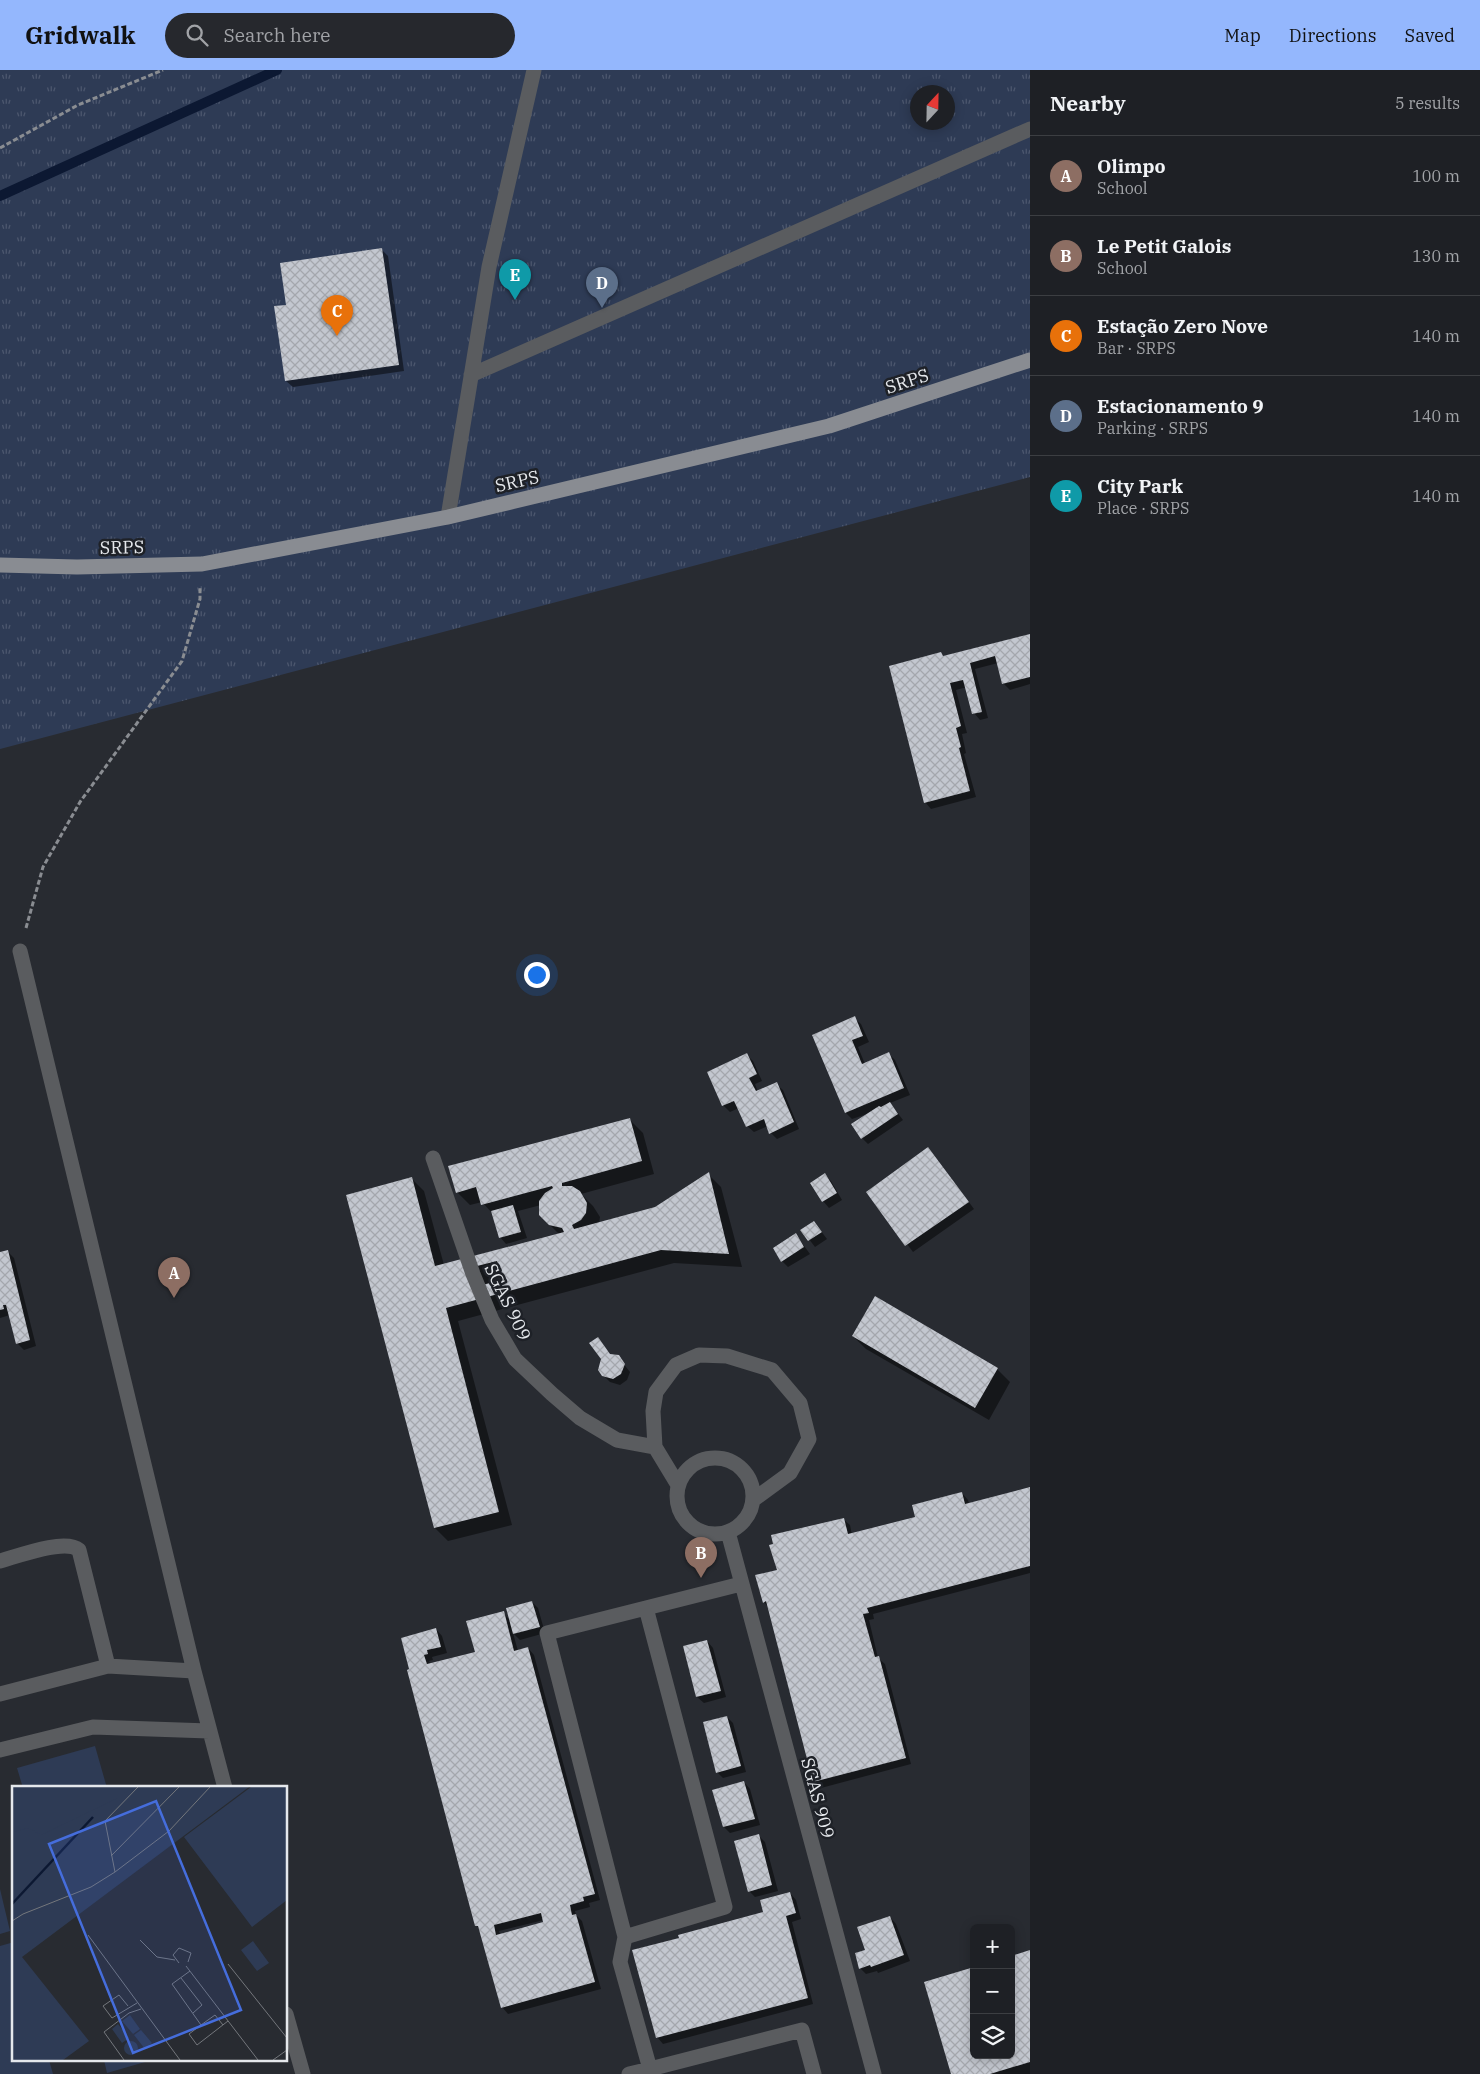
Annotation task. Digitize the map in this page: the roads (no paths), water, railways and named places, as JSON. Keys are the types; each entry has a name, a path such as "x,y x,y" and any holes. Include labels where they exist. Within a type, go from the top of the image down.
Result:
{"main road":[{"name":"SRPS","path":"0,565 77,567 202,564 448,517 829,426 1030,360"}],"lane":[{"path":"448,517 489,267 534,70"},
{"path":"471,375 1030,129"},
{"path":"20,951 194,1671 224,1786"},
{"name":"SGAS 909","path":"433,1158 473,1274 492,1320 516,1359 580,1418 617,1440 655,1446"},
{"path":"678,1484 655,1446 653,1411 656,1392 676,1365 699,1354 727,1356 772,1370 800,1403 809,1439 790,1473 753,1500"},
{"path":"708,1458 722,1459 736,1464 746,1473 752,1486 753,1500 749,1514 740,1525 728,1532 714,1534 700,1532 688,1524 680,1512 676,1498 678,1484 685,1472 695,1463 708,1458"},
{"name":"SGAS 909","path":"728,1532 874,2074"},
{"path":"0,1561 62,1545 74,1546 79,1550 108,1666"},
{"path":"650,2069 620,1962 625,1937 547,1634 741,1584"},
{"path":"625,1937 724,1907 646,1608"},
{"path":"0,1694 108,1666 194,1671"},
{"path":"0,1750 93,1727 209,1731"},
{"path":"288,2021 303,2074"},
{"path":"629,2074 802,2030 814,2074"}],"waterway":[{"path":"0,196 277,70"}],"place":[{"name":"City Park","path":"515,300"},
{"name":"Estacionamento 9","path":"602,308"},
{"name":"Estação Zero Nove","path":"337,336"},
{"name":"Olimpo","path":"174,1298"},
{"name":"Le Petit Galois","path":"701,1578"}]}
